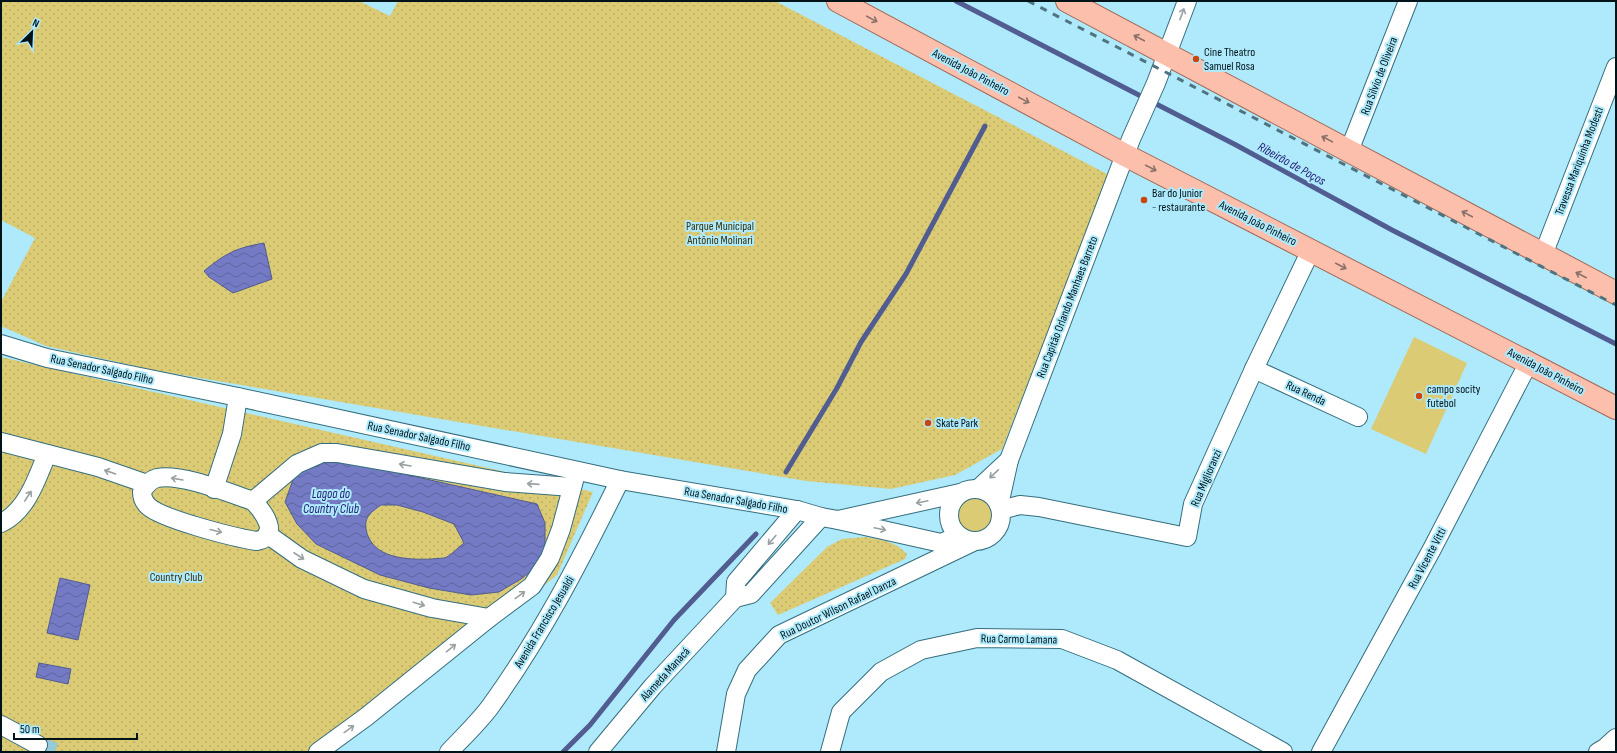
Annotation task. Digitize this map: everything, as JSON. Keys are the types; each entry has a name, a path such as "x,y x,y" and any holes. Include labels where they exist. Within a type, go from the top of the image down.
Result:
{"main road":[{"name":"Avenida João Pinheiro","path":"838,1 1126,155 1616,408"},
{"path":"1067,1 1616,293"}],"street":[{"name":"Rua Capitão Orlando Manhaes Barreto","path":"1000,507 1009,460 1136,128 1156,83 1187,1"},
{"name":"Rua Silvio de Oliveira","path":"1349,151 1408,1"},
{"name":"Travessa Mariquinha Modesti","path":"1543,255 1616,66"},
{"name":"Rua Miglioranzi","path":"1000,507 1020,505 1039,507 1187,536 1193,504 1254,369 1311,250"},
{"name":"Rua Senador Salgado Filho","path":"1,344 47,358 238,397 620,480 797,510 829,519 941,543 966,539"},
{"name":"Rua Vicente Vitti","path":"1321,752 1432,549 1529,362"},
{"name":"Rua Renda","path":"1254,369 1358,417"},
{"path":"214,489 232,434 238,397"},
{"path":"1,442 98,468 147,484"},
{"path":"253,501 297,464 322,453 337,453 505,482 572,487"},
{"path":"1,522 8,520 18,510 33,488 47,454"},
{"path":"978,489 1009,460"},
{"path":"318,752 366,717 489,618 532,586 550,558 561,529 576,470"},
{"path":"168,477 190,481 214,489 253,501 265,514 269,523 267,534 260,540 252,540 204,528 167,516 157,512 145,504 142,492 147,484 156,478 168,477"},
{"name":"Avenida Francisco Jesualdi","path":"449,752 489,708 530,647 563,594 620,480"},
{"path":"829,519 978,489 991,495 1000,507 1001,518 995,533 989,538 981,541 966,539 953,530 949,522 948,514 952,502 960,493"},
{"name":"Alameda Manacá","path":"734,598 736,582 797,510"},
{"name":"Alameda Manacá","path":"598,752 653,686 734,598 751,594 829,519"},
{"path":"267,534 302,559 364,589 432,608 489,618"},
{"name":"Rua Doutor Wilson Rafael Danza","path":"726,752 736,694 744,676 747,670 779,635 966,539"},
{"name":"Rua Carmo Lamana","path":"830,752 841,712 881,672 921,650 978,638 1062,640 1117,660 1283,752"},
{"path":"1,725 38,745"},
{"path":"1598,752 1616,738"}],"green space":[{"name":"Parque Municipal Antônio Molinari","path":"1,1 359,1 390,16 398,1 775,1 1109,175 1002,449 955,475 891,489 806,481 153,370 46,346 1,326 1,302 35,238 1,220"},
{"name":"campo socity futebol","path":"1414,337 1467,363 1426,454 1371,429"},
{"name":"Country Club","path":"1,357 593,492 557,575 335,752 1,752"},
{"path":"977,497 987,502 991,508 991,522 987,528 981,532 971,533 961,528 957,522 956,512 961,502 967,498"},
{"path":"865,537 888,542 898,546 907,554 905,559 778,615 770,603 827,547 842,539"}],"water":[{"path":"264,243 272,279 233,293 209,277 204,271 232,252"},
{"name":"Lagoa do Country Club","path":"328,457 537,504 545,523 545,560 521,579 499,592 471,595 429,588 380,575 316,544 297,524 285,502 295,474","holes":["381,505 397,505 423,512 454,524 464,543 447,557 442,558 402,558 383,552 369,539 366,529 366,521 371,513"]},
{"path":"60,578 90,585 78,640 47,633"},
{"path":"39,663 71,669 68,684 36,677"}],"waterway":[{"name":"Ribeirão de Poços","path":"956,1 1236,145 1392,230 1616,344"},
{"path":"786,472 837,388 861,342 906,274 985,126"},
{"path":"563,752 590,725 674,620 756,534"}],"tunnel":[{"path":"38,745 55,752"}],"railway":[{"path":"1028,1 1616,305"}],"place":[{"name":"Cine Theatro Samuel Rosa","path":"1196,59"},
{"name":"Bar do Junior - restaurante","path":"1144,200"},
{"name":"campo socity futebol","path":"1419,396"},
{"name":"Skate Park","path":"928,423"}]}
